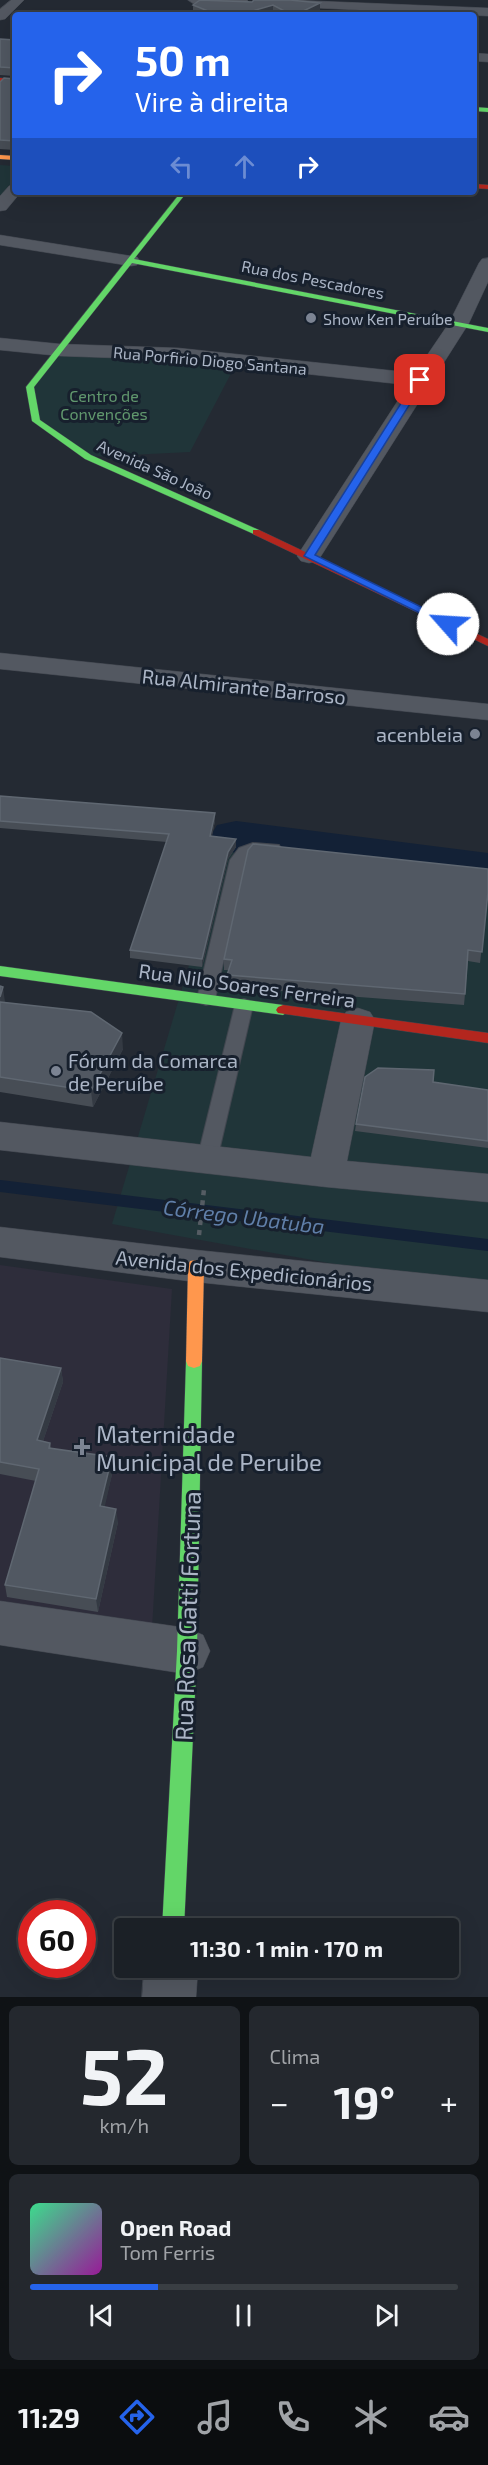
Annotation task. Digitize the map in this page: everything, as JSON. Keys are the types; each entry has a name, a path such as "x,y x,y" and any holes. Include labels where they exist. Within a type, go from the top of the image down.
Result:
{"main road":[{"name":"Avenida São João","path":"182,195 30,387 36,421 88,457 309,556 488,643"},
{"name":"Rua dos Pescadores","path":"131,261 488,330"},
{"name":"Rua Nilo Soares Ferreira","path":"0,971 488,1038"},
{"name":"Rua Rosa Gatti Fortuna","path":"174,1918 187,1651 197,1256"}],"street":[{"path":"0,16 18,0"},
{"path":"194,0 252,3"},
{"path":"296,2 488,12"},
{"path":"0,206 12,192"},
{"path":"0,240 131,261"},
{"path":"309,556 420,380 459,323 488,263"},
{"name":"Rua Porfirio Diogo Santana","path":"0,344 60,350 178,354 420,380"},
{"name":"Rua Almirante Barroso","path":"0,661 488,712"},
{"path":"326,1173 357,1020"},
{"path":"0,1136 206,1168 326,1173 488,1188"},
{"name":"Avenida dos Expedicionários","path":"0,1242 197,1256 488,1296"},
{"path":"0,1623 187,1651"},
{"path":"169,1997 170,1978"}],"lane":[{"path":"206,999 238,860 246,849 255,847 289,851"},
{"path":"206,1168 244,1005"}],"path":[{"path":"197,1256 206,1168"}],"shaded area":[{"name":"Maternidade Municipal de Peruibe","path":"0,1265 172,1289 152,1629 0,1605"}],"green space":[{"path":"0,165 12,166 12,184 0,197"},
{"name":"Centro de Convenções","path":"60,350 238,360 190,452 88,457 36,421 30,387"},
{"path":"231,824 488,863 488,1288 418,1279 112,1224"}],"building":[{"path":"200,0 252,2 254,0 290,0 320,3 301,12 286,12 273,5 249,12 210,12 193,5"},
{"path":"0,39 12,40 12,68 0,67"},
{"path":"4,78 12,79 12,141 0,140 0,82"},
{"path":"0,796 215,813 210,836 236,839 228,852 202,959 130,950 169,834 0,821"},
{"path":"253,844 488,869 482,952 468,950 465,994 227,975 232,960 224,959 248,850"},
{"name":"Fórum da Comarca de Peruíbe","path":"0,1002 91,1012 122,1033 91,1091 0,1077"},
{"path":"378,1068 434,1070 433,1082 488,1090 488,1141 356,1124 365,1077"},
{"path":"0,1358 61,1368 37,1440 50,1443 49,1448 112,1457 100,1506 116,1509 96,1599 5,1585 39,1469 0,1462"}],"waterway":[{"path":"236,837 488,870"},
{"name":"Córrego Ubatuba","path":"0,1186 488,1245"}],"traffic: fast":[{"path":"477,109 488,110"},
{"path":"182,195 30,387 36,421 88,457 256,532"},
{"path":"131,261 488,330"},
{"path":"0,971 283,1010"},
{"path":"174,1918 187,1651 194,1361"}],"traffic: slow":[{"path":"0,157 12,158"},
{"path":"194,1361 196,1266"}],"traffic: jam":[{"path":"0,80 12,81"},
{"path":"477,186 488,187"},
{"path":"256,532 488,643"},
{"path":"283,1010 488,1038"}],"place":[{"name":"Show Ken Peruíbe","path":"311,318"},
{"name":"acenbleia","path":"475,734"},
{"name":"Fórum da Comarca de Peruíbe","path":"56,1071"},
{"name":"Maternidade Municipal de Peruibe","path":"82,1447"}],"route":[{"path":"420,380 309,556 448,624"}]}
